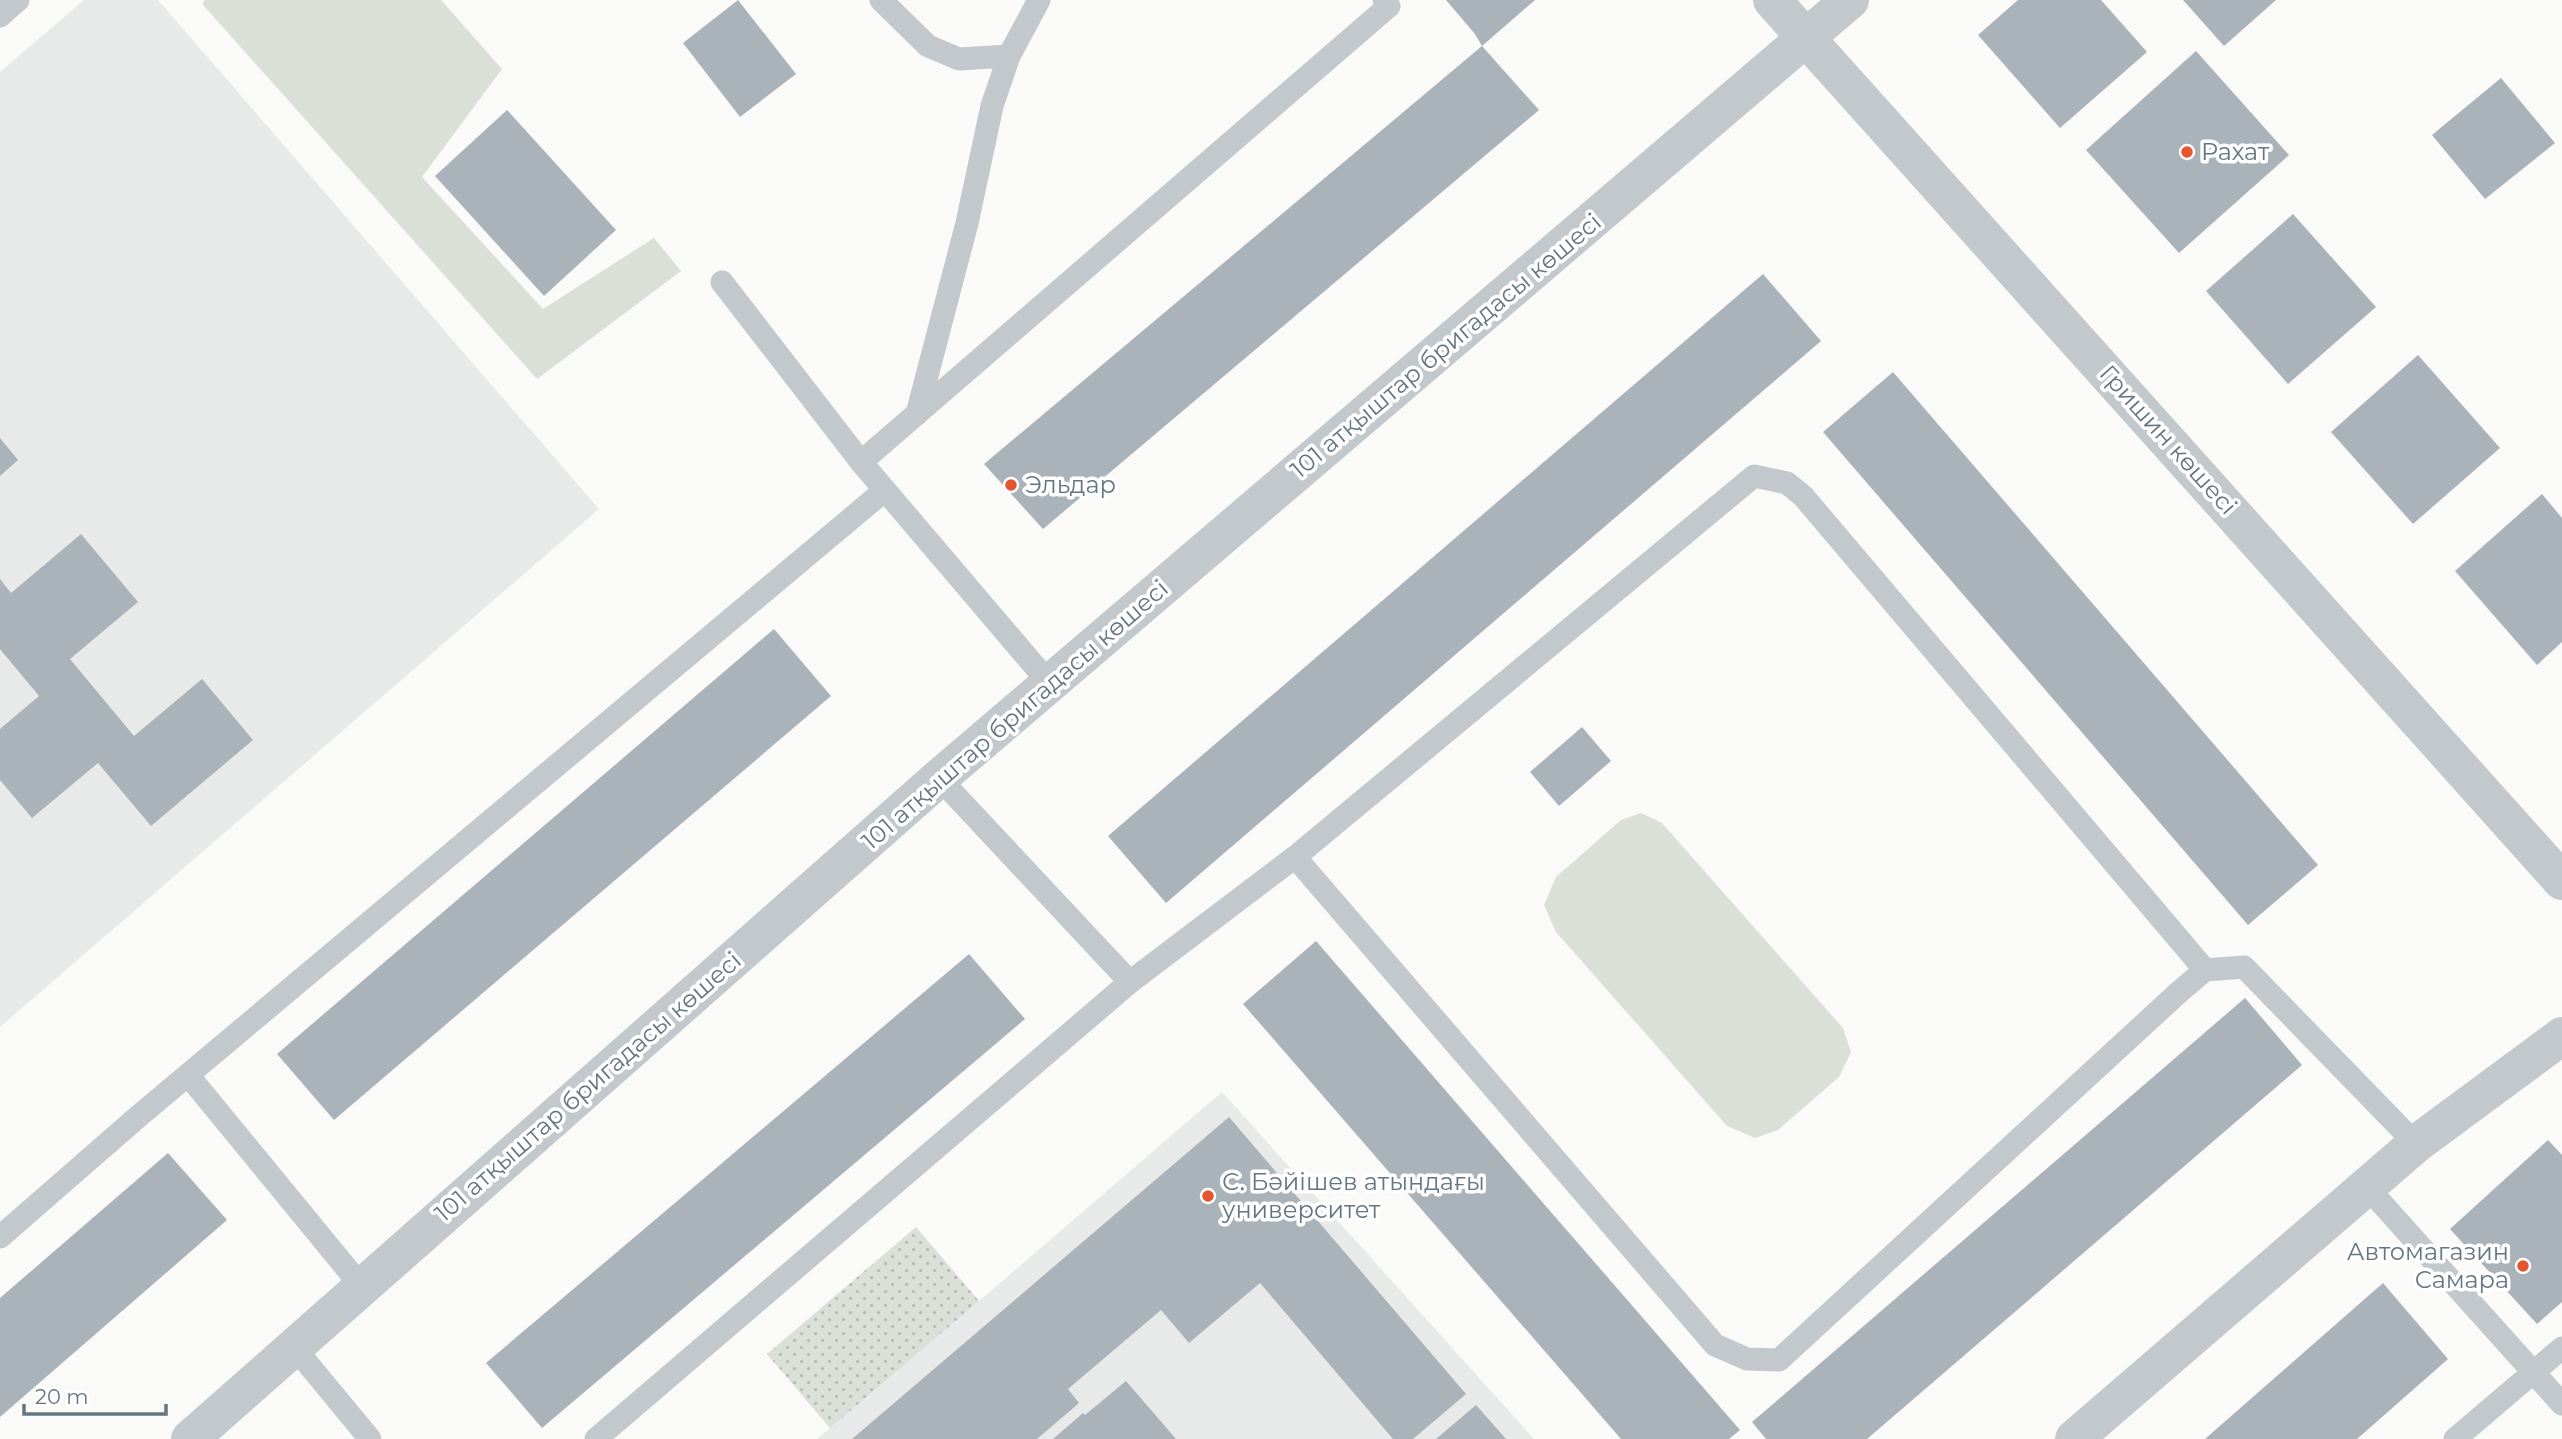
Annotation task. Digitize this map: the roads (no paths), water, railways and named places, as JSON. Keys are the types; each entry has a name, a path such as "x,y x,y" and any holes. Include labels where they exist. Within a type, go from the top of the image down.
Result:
{"street":[{"name":"Гришин көшесі","path":"1772,0 2562,881"},
{"name":"101 атқыштар бригадасы көшесі","path":"190,1439 939,778 1850,0"},
{"path":"2074,1439 2416,1144 2562,1036"}],"lane":[{"path":"0,16 18,0"},
{"path":"881,0 928,46 959,59 1009,56"},
{"path":"917,414 967,223 992,106 1009,56 1039,0"},
{"path":"861,462 1389,6 1384,0"},
{"path":"722,282 861,462 1050,684"},
{"path":"596,1439 1130,982 1295,857 1754,476 1787,483 1803,496 2205,971"},
{"path":"0,1237 188,1075 885,490"},
{"path":"939,778 1130,982"},
{"path":"1295,857 1715,1345 1747,1359 1779,1360 2205,971 2244,967 2416,1144"},
{"path":"188,1075 362,1287"},
{"path":"2367,1187 2562,1404"},
{"path":"293,1347 370,1439"},
{"path":"2455,1439 2562,1348"}],"place":[{"name":"Рахат","path":"2187,152"},
{"name":"Эльдар","path":"1011,485"},
{"name":"С. Бәйішев атындағы университет","path":"1208,1196"},
{"name":"Автомагазин Самара","path":"2523,1266"}]}
